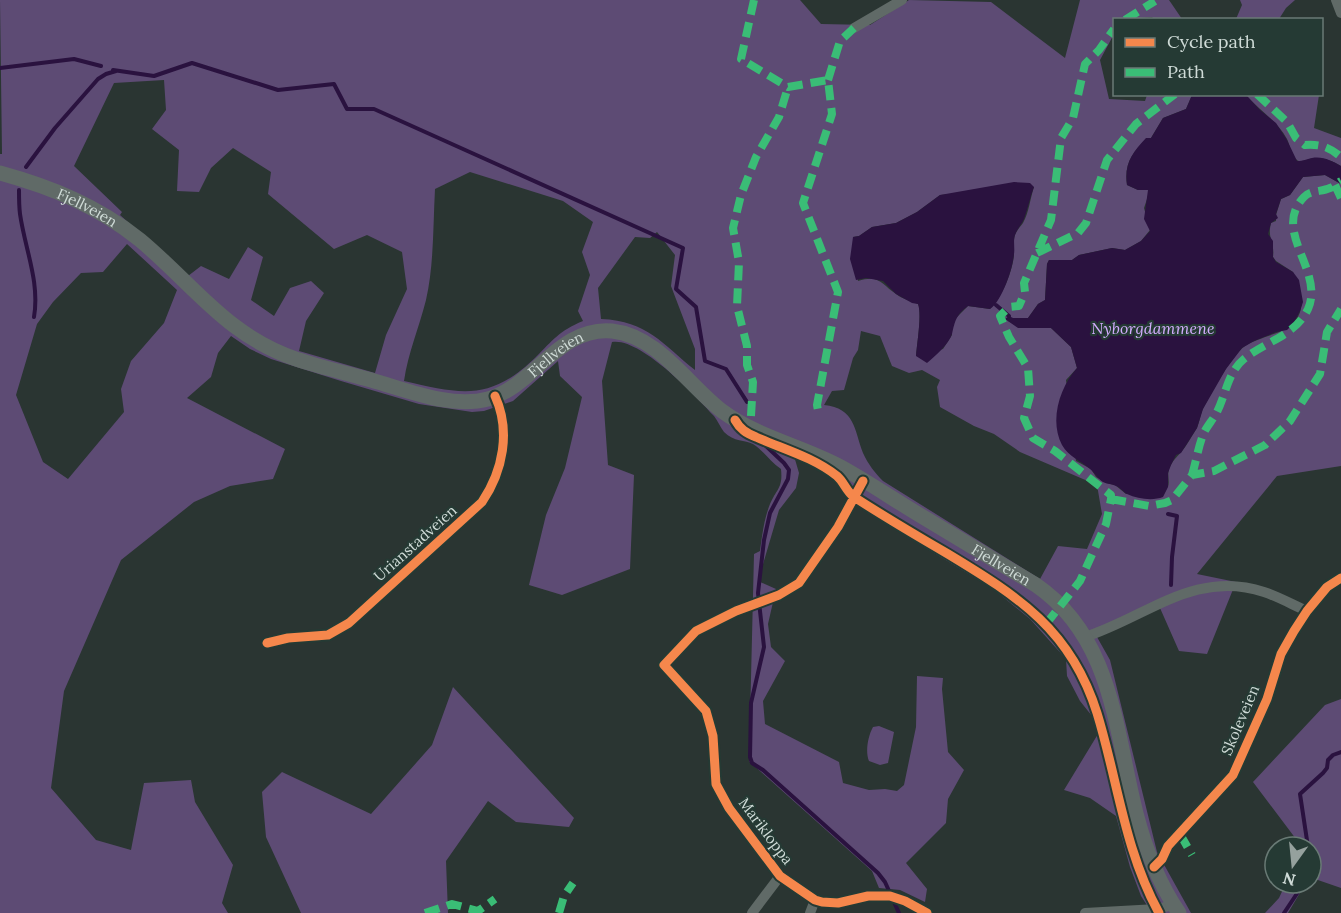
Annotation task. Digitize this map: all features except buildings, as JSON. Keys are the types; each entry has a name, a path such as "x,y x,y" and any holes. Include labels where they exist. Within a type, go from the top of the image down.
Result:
{"main road":[{"name":"Fjellveien","path":"0,173 57,191 109,218 139,240 230,324 266,347 305,362 444,399 477,401 495,396 515,386 566,344 591,333 614,331 632,336 649,345 708,399 735,420 760,433 824,459 1043,590 1068,612 1096,657 1112,702 1136,812 1154,867 1176,909"}],"street":[{"path":"854,28 902,0"},
{"path":"1336,0 1341,13"},
{"name":"Urianstadveien","path":"267,643 288,638 328,635 349,623 482,502 492,486 503,450 502,418 495,396"},
{"name":"Marikloppa","path":"815,900 780,876 719,791 714,777 713,736 706,711 664,665 696,631 758,602 788,591 799,583 838,527 863,481"},
{"name":"Skoleveien","path":"1154,867 1162,859 1168,846 1233,775 1267,699 1281,654 1306,611 1327,587 1341,578"},
{"path":"1085,637 1097,634 1162,602 1220,585 1264,592 1306,611"},
{"name":"Marikloppa","path":"752,913 780,876"},
{"path":"810,913 815,900 838,903 868,896 879,896 899,898 927,913"},
{"path":"1085,913 1176,909"}],"shaded area":[{"path":"0,0 800,0 821,24 870,25 909,0 991,2 1065,58 1080,0 1169,0 1181,18 1113,18 1113,36 1100,60 1109,99 1145,101 1147,96 1192,96 1186,109 1163,118 1151,138 1146,139 1137,149 1128,165 1127,185 1138,190 1148,190 1144,208 1150,230 1141,241 1125,250 1112,248 1079,255 1072,260 1049,260 1045,300 1038,304 1028,318 1013,318 1008,321 1024,328 1051,328 1071,347 1077,368 1066,380 1076,461 1091,469 1096,477 1115,485 1126,494 1168,487 1170,466 1197,428 1205,404 1234,358 1245,346 1290,326 1301,310 1300,292 1293,272 1273,257 1270,228 1271,223 1276,221 1281,199 1290,195 1303,177 1325,175 1341,184 1341,466 1277,476 1197,574 1236,582 1207,654 1179,651 1160,608 1097,637 1110,660 1157,852 1191,913 1152,913 1141,896 1130,867 1116,816 1090,798 1064,790 1098,734 1092,716 1080,701 1067,676 1066,659 1030,619 992,588 868,513 843,492 835,479 794,456 799,473 796,488 779,510 758,581 776,589 768,624 771,647 785,661 763,701 765,724 839,762 843,783 869,790 897,791 904,785 916,727 917,676 943,678 948,752 964,770 948,799 946,823 906,863 927,889 925,902 900,890 879,888 872,871 749,761 754,554 760,551 768,510 780,484 781,469 753,444 728,435 714,416 681,382 637,348 624,343 612,342 602,381 608,465 634,475 630,569 562,595 529,585 546,515 565,468 582,397 560,376 558,361 513,401 484,411 472,412 419,404 271,359 231,336 218,353 211,377 187,398 285,449 273,479 230,486 194,502 121,560 64,691 51,788 96,840 131,850 144,783 191,780 195,802 233,865 222,903 228,913 0,913 0,154 2,154","holes":["164,80 166,110 152,129 179,150 177,191 199,192 211,168 233,148 271,172 268,194 334,249 367,235 402,252 407,289 386,335 375,373 299,351 306,321 324,293 311,281 290,288 274,316 251,300 263,257 248,247 229,279 201,266 188,276 120,215 122,212 74,166 114,83","470,172 563,201 593,222 582,252 590,275 578,311 583,321 557,336 536,357 504,382 489,388 459,391 404,381 429,287 435,189","1034,187 1025,219 1015,235 1009,276 994,304 990,309 968,306 956,318 952,327 952,335 943,349 916,356 918,304 898,296 876,280 858,281 853,237 859,236 872,227 896,223 917,212 940,195","657,232 675,255 671,286 695,349 695,370 643,329 631,324 601,319 598,288 635,237 650,238","127,244 177,290 164,323 131,361 121,389 124,412 68,479 43,462 16,395 37,324 53,302 81,273 103,272","861,331 880,336 892,366 909,373 922,370 940,380 937,387 940,407 994,434 1020,452 1097,485 1102,514 1087,549 1058,546 1040,579 883,481 865,457 848,415 842,410 824,405 832,391 844,390 853,358 858,350"]},
{"path":"1240,0 1295,0 1280,18 1236,18 1242,5"},
{"path":"1247,96 1319,96 1314,128 1341,138 1341,166 1322,159 1297,160 1293,156 1287,139 1273,121"},
{"path":"453,687 574,818 569,827 516,822 488,801 446,861 448,913 301,913 266,837 262,792 282,772 371,814 432,745"},
{"path":"1341,699 1341,888 1323,882 1323,835 1293,835 1253,782 1325,705"},
{"path":"879,726 894,732 888,763 880,765 869,761 867,753 871,731 873,727"},
{"path":"1280,895 1299,895 1288,913 1265,913"}],"water":[{"name":"Nyborgdammene","path":"1192,96 1247,96 1276,123 1297,161 1320,158 1334,162 1341,166 1341,184 1325,175 1303,177 1290,195 1281,199 1276,214 1278,218 1271,223 1268,234 1273,241 1273,257 1276,262 1293,272 1299,280 1303,302 1300,311 1287,330 1276,332 1242,348 1226,369 1203,409 1197,428 1181,453 1176,455 1168,473 1168,487 1163,497 1145,499 1131,496 1118,487 1103,482 1068,453 1062,445 1056,425 1058,404 1061,394 1077,368 1071,347 1051,328 1018,328 1005,319 1009,316 1028,318 1038,304 1045,300 1049,260 1072,260 1079,255 1112,248 1125,250 1141,241 1150,231 1144,219 1148,190 1138,190 1127,185 1128,165 1137,149 1146,138 1151,138 1163,118 1186,109"},
{"path":"1014,182 1030,183 1034,187 1024,219 1015,235 1013,260 1003,292 990,309 968,306 964,309 957,318 948,342 927,363 916,356 918,304 896,294 883,281 866,278 856,280 850,259 853,237 859,236 872,227 896,223 917,212 940,195"}],"waterway":[{"path":"0,68 74,59 101,66"},
{"path":"113,70 154,76 192,63 278,90 334,84 347,109 374,109 683,248 676,289 696,307 705,361 726,369 747,402"},
{"path":"26,167 55,128 98,79 116,71"},
{"path":"19,190 22,227 35,291 34,317"},
{"path":"996,305 1009,316"},
{"path":"766,446 789,470 788,479 770,513 764,540 758,593 764,647 751,703 750,757 752,763 763,770 878,873 885,882 899,913"},
{"path":"1168,514 1177,516 1171,585"},
{"path":"1306,835 1300,794 1323,773 1327,768 1328,760 1341,752"},
{"path":"1284,913 1296,895"}],"marked path":[{"path":"754,0 741,59 788,87 828,80 832,114 803,203 838,292 817,405 819,416"},
{"path":"1128,18 1155,1"},
{"path":"828,80 840,41 854,28"},
{"path":"1046,624 1080,581 1106,524 1111,495 1055,451 1033,438 1024,418 1030,396 1028,368 1009,337 1000,316 1009,307 1019,306 1025,292 1024,283 1051,220 1061,138 1073,118 1085,64 1113,30"},
{"path":"751,416 753,382 747,365 747,346 737,306 739,262 733,228 741,195 756,157 779,117 788,87"},
{"path":"1037,253 1078,233 1086,223 1107,160 1136,124 1172,96"},
{"path":"1259,96 1287,122 1296,138 1305,145 1324,147 1341,157"},
{"path":"1192,475 1203,435 1217,412 1234,370 1244,359 1296,326 1308,309 1311,295 1310,280 1295,237 1293,224 1295,210 1307,195 1327,189 1341,181"},
{"path":"1335,185 1341,198"},
{"path":"1111,499 1149,506 1165,503 1172,500 1192,475 1214,471 1265,445 1290,421 1320,374 1327,332 1341,309"},
{"path":"1180,834 1192,855"},
{"path":"559,913 564,896 573,883"},
{"path":"425,913 452,904 478,911 495,899"}],"cycle path":[{"path":"267,643 288,638 328,635 349,623 482,502 495,477 502,451 503,423 495,396"},
{"path":"735,420 749,434 808,458 828,469 839,478 854,497 998,585 1039,618 1057,638 1073,659 1097,713 1130,840 1147,889 1159,913"},
{"path":"863,481 838,527 799,583 779,595 736,611 696,631 664,665 706,711 713,736 716,784 729,808 780,876 815,900 822,902 838,903 868,896 890,896 927,913"},
{"path":"1154,867 1162,859 1168,846 1233,775 1267,699 1281,654 1307,611 1327,587 1341,578"}]}
